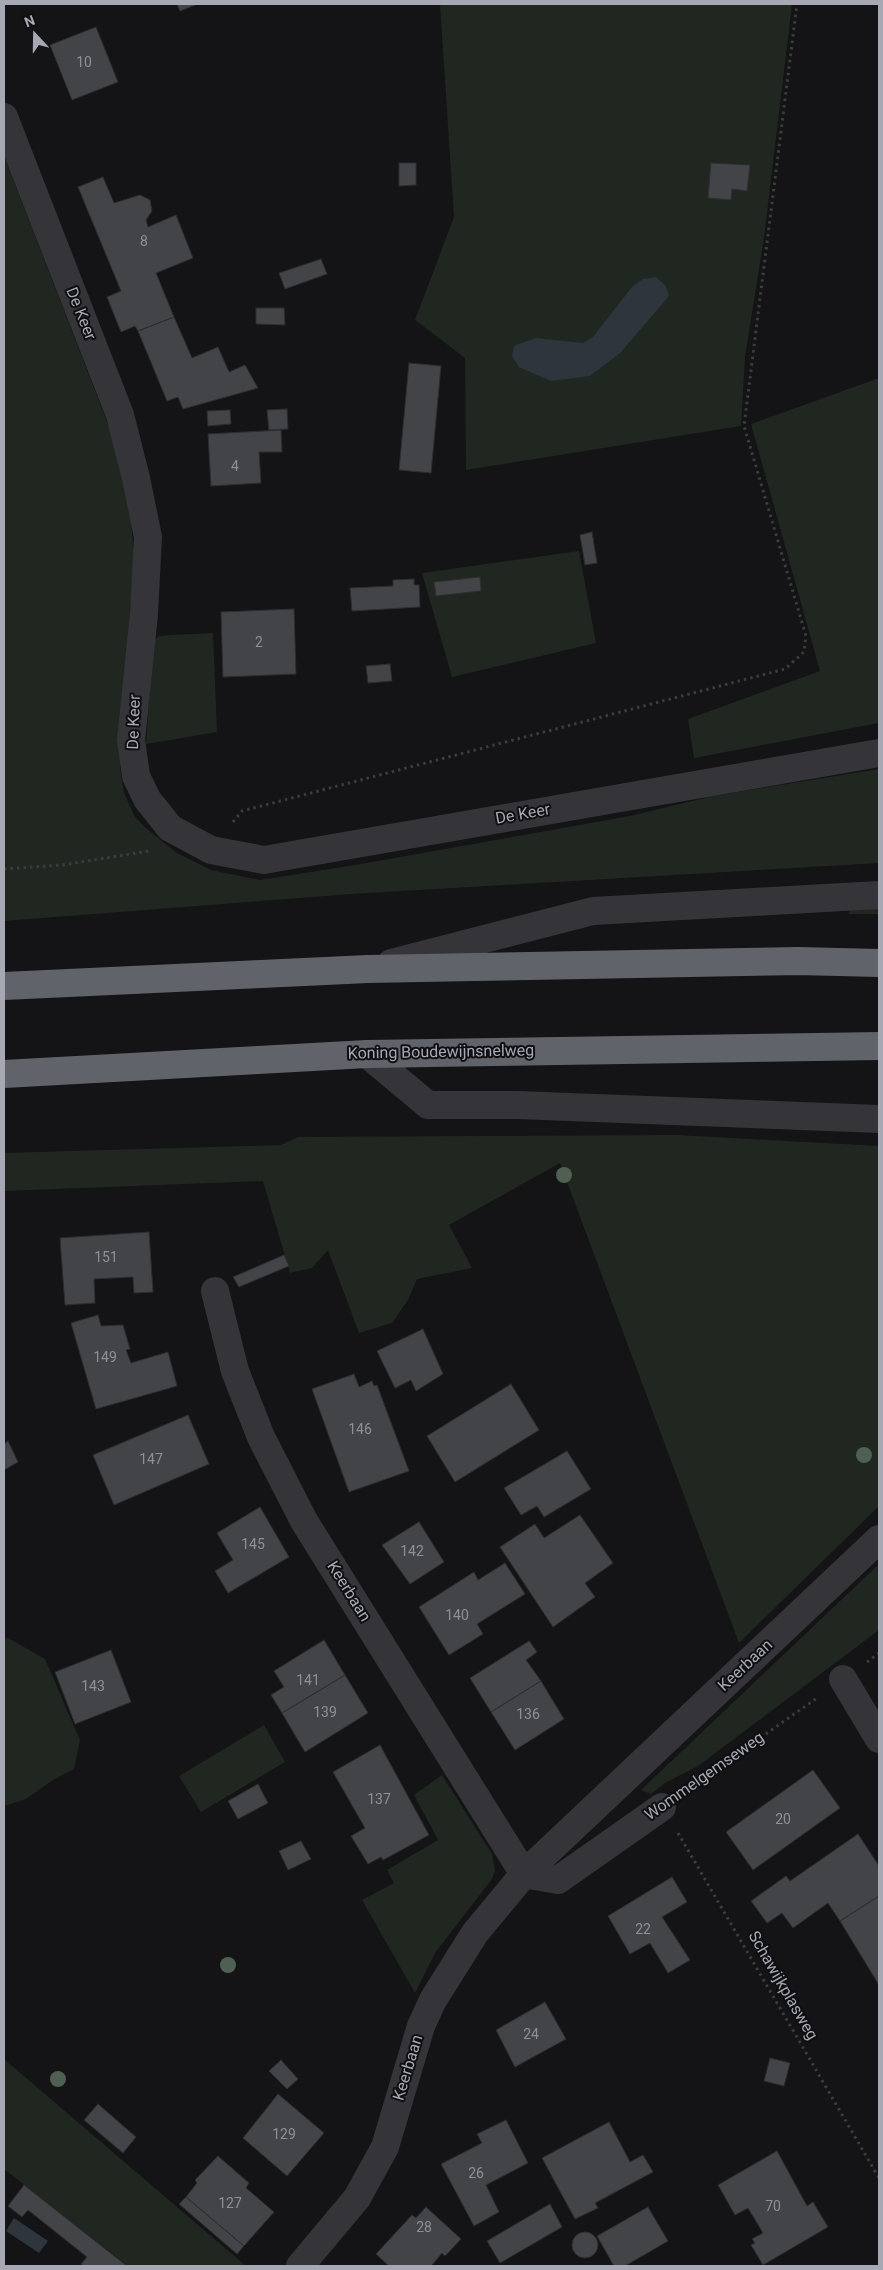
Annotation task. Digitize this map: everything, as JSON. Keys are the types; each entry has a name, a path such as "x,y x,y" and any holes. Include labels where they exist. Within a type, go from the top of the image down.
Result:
{"highway":[{"path":"4,986 368,969 798,961 879,963"},
{"name":"Koning Boudewijnsnelweg","path":"4,1074 367,1054 879,1046"}],"street":[{"name":"De Keer","path":"4,117 120,415 125,433 148,537 144,614 132,740 136,776 147,799 160,818 170,828 212,850 264,860 879,752"},
{"path":"368,969 593,911 879,895"},
{"path":"367,1054 428,1105 518,1105 879,1119"},
{"name":"Keerbaan","path":"215,1291 235,1371 261,1437 304,1521 524,1874"},
{"name":"Keerbaan","path":"300,2266 357,2198 385,2147 421,2026 433,2000 475,1933 524,1874 879,1539"},
{"path":"843,1680 879,1739"},
{"name":"Wommelgemseweg","path":"524,1874 558,1880 662,1807"}],"path":[{"path":"212,850 242,811 785,669 804,652 806,636 744,426 797,4"},
{"path":"4,869 62,865 154,850 186,837"},
{"name":"Wommelgemseweg","path":"662,1807 879,1653"},
{"name":"Schawijkplasweg","path":"662,1807 879,2178"}],"shaded area":[{"path":"440,4 792,4 764,238 745,357 741,426 466,470 465,358 415,320 454,217"},
{"path":"4,156 111,432 130,509 134,555 120,768 124,793 135,817 148,830 177,853 211,870 260,880 630,816 713,796 879,769 879,863 351,894 4,921"},
{"path":"656,277 666,286 669,296 620,353 590,376 551,381 519,367 512,356 514,346 536,338 583,343 593,337 632,287 643,279"},
{"path":"879,378 879,723 694,758 688,719 820,671 751,424"},
{"path":"579,551 596,643 452,677 422,573"},
{"path":"213,633 217,732 146,744 153,641 159,636"},
{"path":"879,907 879,914 848,914 851,908"},
{"path":"677,1135 879,1146 879,1506 739,1643 560,1163 449,1225 472,1268 417,1279 408,1300 392,1323 359,1333 328,1250 312,1268 290,1273 263,1181 4,1191 4,1153 281,1145 298,1137"},
{"path":"879,1564 879,1630 698,1766 665,1783 651,1794 641,1790"},
{"path":"8,1638 45,1659 80,1740 74,1769 53,1780 26,1799 4,1806 4,1639"},
{"path":"264,1725 285,1762 201,1812 179,1776"},
{"path":"442,1775 492,1854 495,1871 492,1879 435,1953 415,1993 362,1900 394,1883 387,1870 438,1840 414,1795"},
{"path":"4,2059 246,2266 128,2266 4,2169"},
{"path":"14,2218 48,2241 39,2253 6,2231"}],"building":[{"path":"177,4 198,4 180,11"},
{"path":"96,27 118,82 72,100 50,45"},
{"path":"399,163 416,163 416,185 399,186"},
{"path":"711,163 750,165 747,191 732,189 731,200 708,198"},
{"path":"103,177 114,203 140,195 150,200 152,211 146,220 148,227 176,215 193,258 156,273 174,317 138,331 135,326 121,332 107,297 121,291 78,187"},
{"path":"321,259 327,274 285,289 279,273"},
{"path":"256,308 284,308 285,325 256,324"},
{"path":"174,317 192,358 218,347 229,372 245,365 258,388 183,409 178,397 167,401 138,331"},
{"path":"409,363 441,366 431,473 399,470"},
{"path":"287,409 288,429 269,430 267,410"},
{"path":"230,410 231,424 208,426 207,411"},
{"path":"281,430 282,452 259,452 261,483 211,486 208,434"},
{"path":"592,532 597,563 585,565 580,535"},
{"path":"480,577 481,591 436,596 434,582"},
{"path":"414,579 414,585 419,585 420,607 352,611 350,588 393,586 393,580"},
{"path":"294,609 296,674 223,677 221,612"},
{"path":"390,664 392,681 368,683 366,666"},
{"path":"149,1232 153,1292 134,1293 133,1277 94,1279 95,1303 65,1305 60,1238"},
{"path":"284,1255 289,1266 239,1287 233,1277"},
{"path":"98,1315 101,1326 123,1325 130,1349 126,1350 131,1363 168,1352 177,1386 96,1409 71,1323"},
{"path":"423,1329 443,1374 416,1391 411,1380 395,1388 377,1351"},
{"path":"354,1374 359,1387 372,1381 374,1386 377,1385 409,1471 349,1492 312,1389"},
{"path":"511,1384 539,1430 455,1482 427,1436"},
{"path":"188,1415 209,1464 114,1505 93,1455"},
{"path":"8,1441 18,1462 4,1470 4,1444"},
{"path":"567,1451 591,1489 544,1517 537,1506 521,1515 504,1488"},
{"path":"260,1507 289,1557 228,1593 215,1571 233,1560 217,1533"},
{"path":"580,1515 613,1563 585,1583 595,1597 553,1627 500,1547 535,1524 544,1538"},
{"path":"419,1522 444,1562 410,1584 382,1545"},
{"path":"505,1563 525,1594 477,1624 483,1634 449,1655 419,1607 474,1572 478,1580"},
{"path":"324,1640 345,1675 282,1713 271,1695 284,1687 274,1671"},
{"path":"529,1641 537,1652 526,1660 541,1681 491,1712 470,1678"},
{"path":"111,1650 131,1702 75,1724 55,1672"},
{"path":"345,1675 368,1713 305,1752 282,1713"},
{"path":"541,1681 564,1719 515,1750 491,1712"},
{"path":"380,1745 429,1835 383,1860 381,1857 368,1864 351,1836 365,1828 333,1772"},
{"path":"813,1770 840,1808 753,1870 726,1832"},
{"path":"258,1784 268,1803 238,1819 228,1801"},
{"path":"858,1834 879,1866 879,1896 840,1921 828,1903 793,1928 782,1913 767,1923 751,1901 786,1876 790,1881"},
{"path":"301,1841 311,1859 288,1870 279,1851"},
{"path":"672,1877 687,1902 662,1917 690,1960 668,1973 650,1943 630,1954 608,1916"},
{"path":"879,1896 879,1985 840,1921"},
{"path":"545,2002 566,2039 515,2067 496,2030"},
{"path":"770,2058 790,2063 784,2086 764,2081"},
{"path":"281,2060 298,2079 287,2089 269,2071"},
{"path":"278,2094 324,2133 287,2176 243,2138"},
{"path":"98,2104 136,2137 123,2153 84,2120"},
{"path":"506,2120 528,2163 486,2185 499,2212 474,2226 441,2164 482,2143 477,2134"},
{"path":"609,2122 630,2162 643,2155 653,2172 595,2203 598,2208 575,2219 542,2158"},
{"path":"777,2151 807,2206 813,2202 828,2227 763,2265 751,2245 755,2243 752,2239 763,2233 748,2208 735,2215 718,2185"},
{"path":"218,2156 249,2183 246,2188 274,2212 244,2246 186,2197 197,2183 195,2180"},
{"path":"24,2185 127,2266 83,2266 81,2264 87,2257 28,2210 22,2217 8,2206"},
{"path":"186,2197 244,2246 237,2254 179,2204"},
{"path":"550,2204 562,2227 500,2263 487,2241"},
{"path":"426,2207 461,2239 445,2256 442,2253 433,2266 389,2266 376,2254 412,2215 416,2218"},
{"path":"648,2207 668,2241 625,2266 614,2266 597,2236"},
{"path":"585,2232 594,2236 598,2245 594,2254 585,2258 576,2254 572,2245 576,2236"}]}
